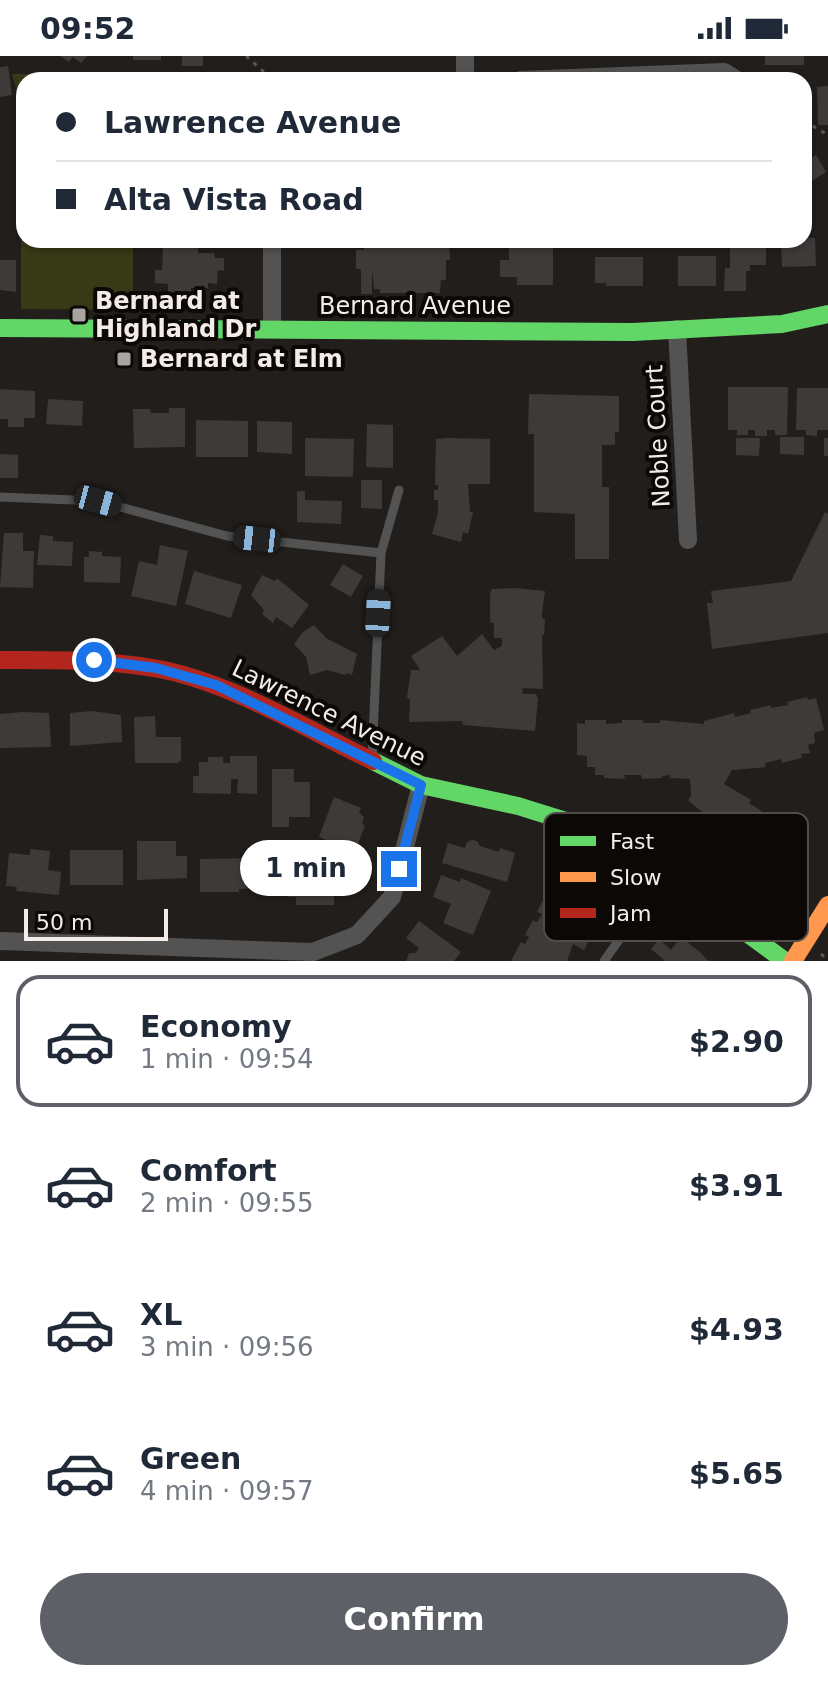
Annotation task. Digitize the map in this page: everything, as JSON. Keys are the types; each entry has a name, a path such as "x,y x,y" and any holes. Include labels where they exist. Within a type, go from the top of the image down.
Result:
{"street":[{"path":"673,72 730,69"},
{"path":"272,248 272,329"},
{"name":"Bernard Avenue","path":"0,328 617,332 782,324 828,314"},
{"name":"Noble Court","path":"677,329 688,540"},
{"name":"Lawrence Avenue","path":"0,660 94,660 156,668 216,685 421,785 544,814"},
{"path":"0,941 313,952 357,935 392,897 421,785"},
{"path":"793,961 822,929 828,905"},
{"name":"Lawrence Avenue","path":"758,941 785,961"}],"lane":[{"path":"372,762 381,553 399,490"},
{"path":"0,497 98,501 227,536 381,553"},
{"path":"604,961 618,941"}],"path":[{"path":"246,56 264,72"},
{"path":"821,954 828,960"}],"shaded area":[{"path":"21,248 133,248 133,310 21,309"}],"building":[{"path":"60,56 87,56 81,63 73,57 69,62"},
{"path":"133,56 161,56 161,60 133,60"},
{"path":"182,56 203,56 203,66 182,66"},
{"path":"765,56 804,56 804,65 765,65"},
{"path":"8,66 12,95 0,97 0,67"},
{"path":"828,86 828,125 818,125 817,87"},
{"path":"816,155 826,172 812,181 812,158"},
{"path":"812,238 815,238 816,266 782,267 781,248 812,248"},
{"path":"163,248 198,248 198,253 214,253 215,258 224,258 224,271 218,270 217,284 208,283 208,288 191,288 191,293 168,293 168,284 155,283 155,270 162,270"},
{"path":"449,248 446,280 441,280 440,293 380,293 380,289 374,289 372,268 372,294 361,294 361,269 356,269 356,250"},
{"path":"509,248 553,248 553,285 517,285 517,277 500,277 500,260 509,260"},
{"path":"730,248 766,248 766,265 750,265 750,271 746,271 746,291 724,291 725,268 730,268"},
{"path":"678,256 716,256 716,286 678,286"},
{"path":"595,257 643,257 643,286 595,283"},
{"path":"0,260 16,260 16,292 0,290"},
{"path":"728,387 788,387 787,435 775,435 775,430 767,430 767,436 755,436 755,430 748,430 748,435 737,435 737,430 728,430"},
{"path":"797,388 828,388 828,430 817,430 817,436 806,435 806,430 796,430"},
{"path":"0,389 35,391 35,418 24,418 24,427 8,427 8,419 0,419"},
{"path":"529,394 619,396 619,432 615,432 615,445 602,445 602,487 609,487 609,559 575,559 575,514 534,512 534,434 528,434"},
{"path":"48,399 83,401 82,426 46,424"},
{"path":"169,408 185,408 185,447 134,448 133,409 169,413"},
{"path":"196,420 248,421 248,457 196,457"},
{"path":"257,421 292,422 292,454 257,452"},
{"path":"367,424 393,425 393,468 366,467"},
{"path":"780,437 804,437 804,455 780,454"},
{"path":"305,438 354,439 353,477 305,476"},
{"path":"736,438 760,438 759,456 736,455"},
{"path":"824,438 828,438 828,456 824,456"},
{"path":"436,439 490,439 490,484 468,484 470,512 473,512 468,534 463,532 461,542 432,534 438,513 438,500 434,500 434,490 438,490 438,485 435,485"},
{"path":"0,454 18,455 18,478 0,478"},
{"path":"361,480 382,480 382,509 361,508"},
{"path":"297,491 305,491 305,500 342,501 341,524 297,522"},
{"path":"825,512 828,514 828,633 712,649 707,603 713,603 711,591 791,581"},
{"path":"4,533 23,533 23,551 34,551 33,588 0,587"},
{"path":"40,535 53,536 53,541 73,542 72,566 37,565"},
{"path":"160,545 188,551 176,606 131,596 139,561 157,565"},
{"path":"89,551 102,552 102,556 121,557 120,583 84,582 84,557 89,557"},
{"path":"343,564 363,576 351,597 330,585"},
{"path":"194,571 242,585 231,618 185,604"},
{"path":"262,575 275,581 277,578 309,605 292,628 276,617 273,623 262,614 264,610 251,595"},
{"path":"492,589 545,591 542,614 545,619 542,635 543,689 523,688 522,694 536,694 538,699 535,731 463,725 462,721 409,722 410,700 407,697 411,670 420,670 411,656 442,636 457,656 482,634 494,650 502,646 502,638 494,638 490,594"},
{"path":"314,625 326,638 357,654 352,675 327,670 310,675 306,657 294,644 303,632"},
{"path":"816,698 824,730 814,733 815,743 808,745 810,753 782,763 781,759 765,763 766,767 732,770 724,784 751,800 749,803 764,813 701,813 688,800 691,796 690,779 670,778 670,775 642,779 641,775 624,775 625,779 604,778 604,775 595,775 595,767 587,767 587,756 577,755 577,723 585,724 585,720 606,720 606,724 622,723 622,720 660,723 660,720 704,724 704,721 734,713 735,717 771,705 771,708 788,705 787,702"},
{"path":"92,711 121,715 122,742 70,746 70,713"},
{"path":"49,713 51,747 0,748 0,714"},
{"path":"155,716 156,737 181,737 181,760 178,763 135,763 134,717"},
{"path":"230,756 257,756 257,794 237,793 238,779 231,779 231,794 193,793 193,776 199,776 199,762 208,762 208,757 223,757 223,763 230,763"},
{"path":"272,769 294,769 294,782 310,782 310,817 289,817 289,827 272,827"},
{"path":"334,797 361,808 359,812 364,817 362,824 365,825 358,844 351,841 346,848 319,837"},
{"path":"472,840 499,852 500,848 515,853 507,882 442,863 448,843 465,848 467,842"},
{"path":"137,841 176,841 176,856 187,856 187,878 137,880"},
{"path":"30,849 50,851 48,870 61,872 59,895 16,891 17,887 6,886 9,853 30,855"},
{"path":"70,850 123,850 123,885 70,885"},
{"path":"257,858 258,888 239,889 239,892 200,892 200,859"},
{"path":"301,864 347,864 347,888 342,888 342,895 334,895 334,905 296,905 296,897 287,897 287,883 296,883 296,873 301,873"},
{"path":"441,875 460,882 461,878 491,891 473,935 443,923 451,904 433,897"},
{"path":"544,898 544,941 588,941 584,950 573,944 567,961 511,961 521,942 525,944 529,937 525,935 533,920 537,922 542,914 537,912"},
{"path":"419,921 461,952 454,961 406,961 409,953 416,953 419,948 406,938"},
{"path":"661,941 671,950 678,941 686,941 708,961 665,961 651,949"}],"traffic: fast":[{"path":"0,328 633,332 782,324 828,314"},
{"path":"373,761 421,785 544,814"},
{"path":"758,941 785,961"}],"traffic: slow":[{"path":"808,937 828,905"},
{"path":"793,961 806,941"}],"traffic: jam":[{"path":"0,660 115,663 181,674 266,707 373,761"}],"place":[{"name":"Bernard at Highland Dr","path":"79,315"},
{"name":"Bernard at Elm","path":"124,359"}],"route":[{"path":"94,660 156,668 216,685 421,785 399,869"}]}
